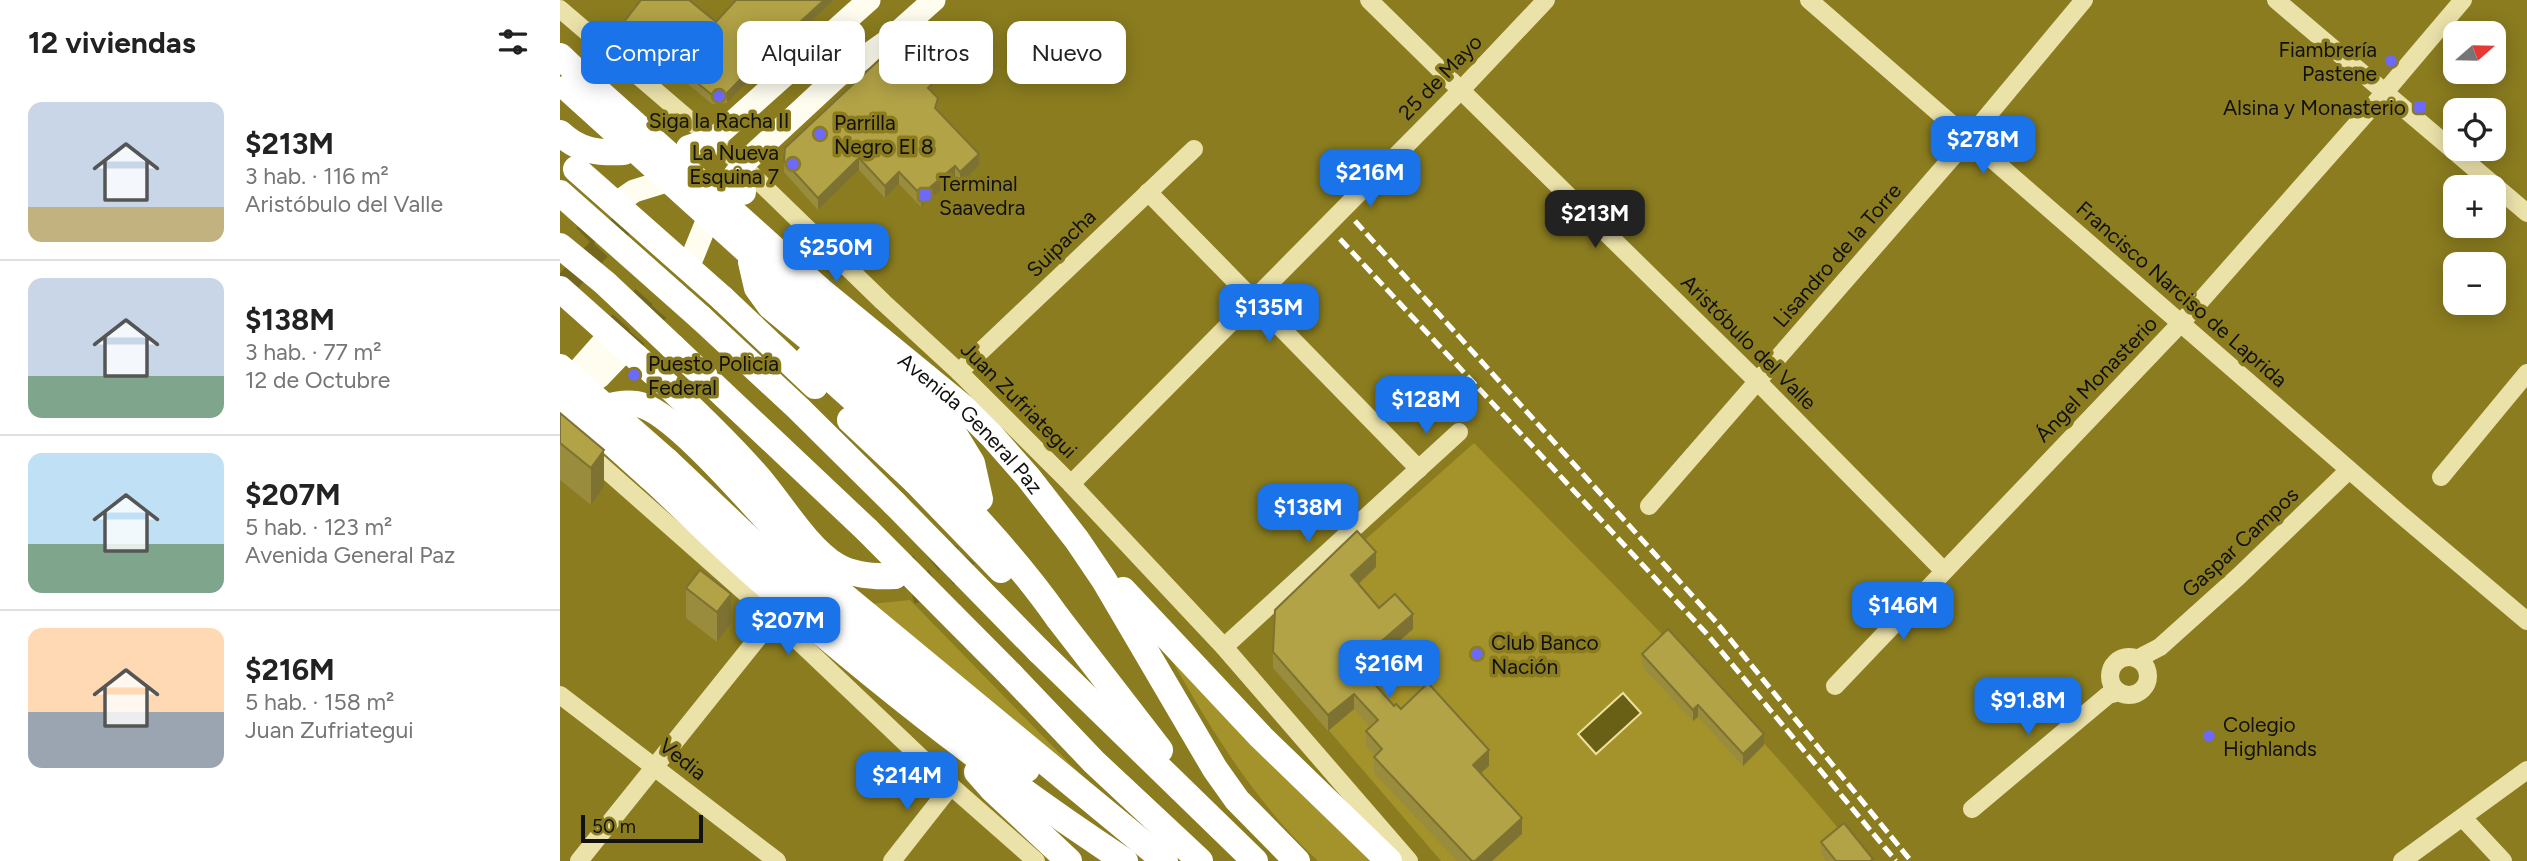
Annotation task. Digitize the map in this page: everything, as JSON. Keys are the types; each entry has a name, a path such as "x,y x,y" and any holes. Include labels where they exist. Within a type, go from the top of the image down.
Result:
{"highway":[{"name":"Avenida General Paz","path":"560,56 569,82 813,297 963,407 1010,456 1077,540 1129,621 1214,769 1237,800 1297,861"},
{"path":"560,133 571,143 594,153 624,152"},
{"path":"568,162 922,474"},
{"path":"560,193 798,408 1039,652 1255,861"},
{"path":"560,246 605,283 867,530 1094,762 1200,861"},
{"path":"955,479 948,461 931,439 770,306 757,288 742,257 738,284 754,310 922,474 998,567 1061,623 1226,834"},
{"path":"560,289 703,418 759,478 810,541 833,563 856,573 903,583 890,594 863,593 817,572"},
{"path":"813,297 953,432 972,463 980,499"},
{"path":"565,377 659,469 758,579 934,723 1060,818 1133,852 1165,861"},
{"path":"560,397 659,469 980,733 1133,852"},
{"path":"560,428 617,405 637,404 652,408 670,420 817,572 1059,774 1133,852"},
{"path":"1077,540 1261,737 1389,861"},
{"path":"934,723 992,789 1069,861"}],"main road":[{"path":"699,148 869,0"},
{"path":"738,182 838,76 889,40 934,0"},
{"path":"630,203 634,191 660,183"},
{"path":"689,255 705,226"},
{"path":"560,405 599,377 619,347 565,377"}],"street":[{"name":"Aristóbulo del Valle","path":"1369,0 1758,381 1944,571"},
{"name":"25 de Mayo","path":"1071,484 1460,91 1546,0"},
{"name":"Francisco Narciso de Laprida","path":"1809,0 2349,470 2527,621"},
{"name":"Lisandro de la Torre","path":"1649,506 1969,138 2084,0"},
{"path":"2276,0 2527,213"},
{"name":"Ángel Monasterio","path":"1835,686 2181,323 2463,0"},
{"name":"Juan Zufriategui","path":"560,9 699,148 883,302 959,372 1071,484 1224,646 1409,861"},
{"name":"Suipacha","path":"959,372 1194,149"},
{"path":"1148,192 1419,469"},
{"path":"2441,477 2527,373"},
{"path":"560,428 774,618 951,786 1035,861"},
{"path":"1224,646 1459,432"},
{"name":"Gaspar Campos","path":"2142,664 2239,576 2349,470"},
{"path":"579,861 774,618"},
{"path":"2124,657 2142,664 2146,683 2140,691 2130,694 2113,690 2111,670 2119,660 2124,657"},
{"path":"1972,808 2113,690"},
{"name":"Vedia","path":"560,695 777,861"},
{"path":"2402,861 2527,770"},
{"path":"892,861 951,786"},
{"path":"2463,818 2503,861"}],"shaded area":[{"name":"Club Banco Nación","path":"1474,443 1724,699 1865,861 1441,861 1301,698 1357,547"},
{"path":"910,600 1070,764 1111,802 870,604"},
{"path":"1166,650 1376,861 1318,861 1295,838 1234,762"},
{"path":"1623,693 1641,713 1596,754 1578,734"}],"building":[{"path":"641,0 689,0 715,21 625,21"},
{"path":"736,0 824,0 801,21 737,21 737,83 727,93 712,95 699,84 723,84 723,21 717,21"},
{"path":"879,60 879,84 932,84 928,88 938,98 935,108 979,154 960,172 955,166 921,195 899,172 885,186 859,158 818,198 784,161 785,148 853,84 865,84 865,73"},
{"path":"560,413 604,450 591,468 560,443"},
{"path":"1357,531 1376,552 1351,575 1379,608 1395,594 1413,614 1356,663 1394,706 1396,704 1401,709 1428,683 1489,750 1473,765 1522,818 1475,861 1472,861 1374,757 1382,749 1366,731 1378,720 1354,694 1328,715 1273,652 1275,610"},
{"path":"700,570 731,594 717,612 686,588"},
{"path":"1668,629 1764,734 1743,754 1698,705 1693,710 1642,654"},
{"path":"1844,823 1873,859 1836,861 1821,842"}],"tunnel":[{"path":"560,260 624,198"},
{"path":"560,290 637,209"},
{"path":"621,354 677,287 692,258"},
{"path":"606,339 669,269"},
{"path":"895,576 921,566 941,551 953,529 958,502"},
{"path":"911,591 936,581 955,566 970,546 979,521"}],"railway":[{"path":"1355,221 1717,623 1911,861"},
{"path":"1340,239 1706,633 1896,861"}],"place":[{"name":"Fiambrería Pastene","path":"2391,61"},
{"name":"Siga la Racha II","path":"719,96"},
{"name":"Alsina y Monasterio","path":"2420,107"},
{"name":"Parrilla Negro El 8","path":"820,134"},
{"name":"La Nueva Esquina 7","path":"793,164"},
{"name":"Terminal Saavedra","path":"925,195"},
{"name":"Puesto Policía Federal","path":"634,375"},
{"name":"Club Banco Nación","path":"1477,654"},
{"name":"Colegio Highlands","path":"2209,736"}]}
